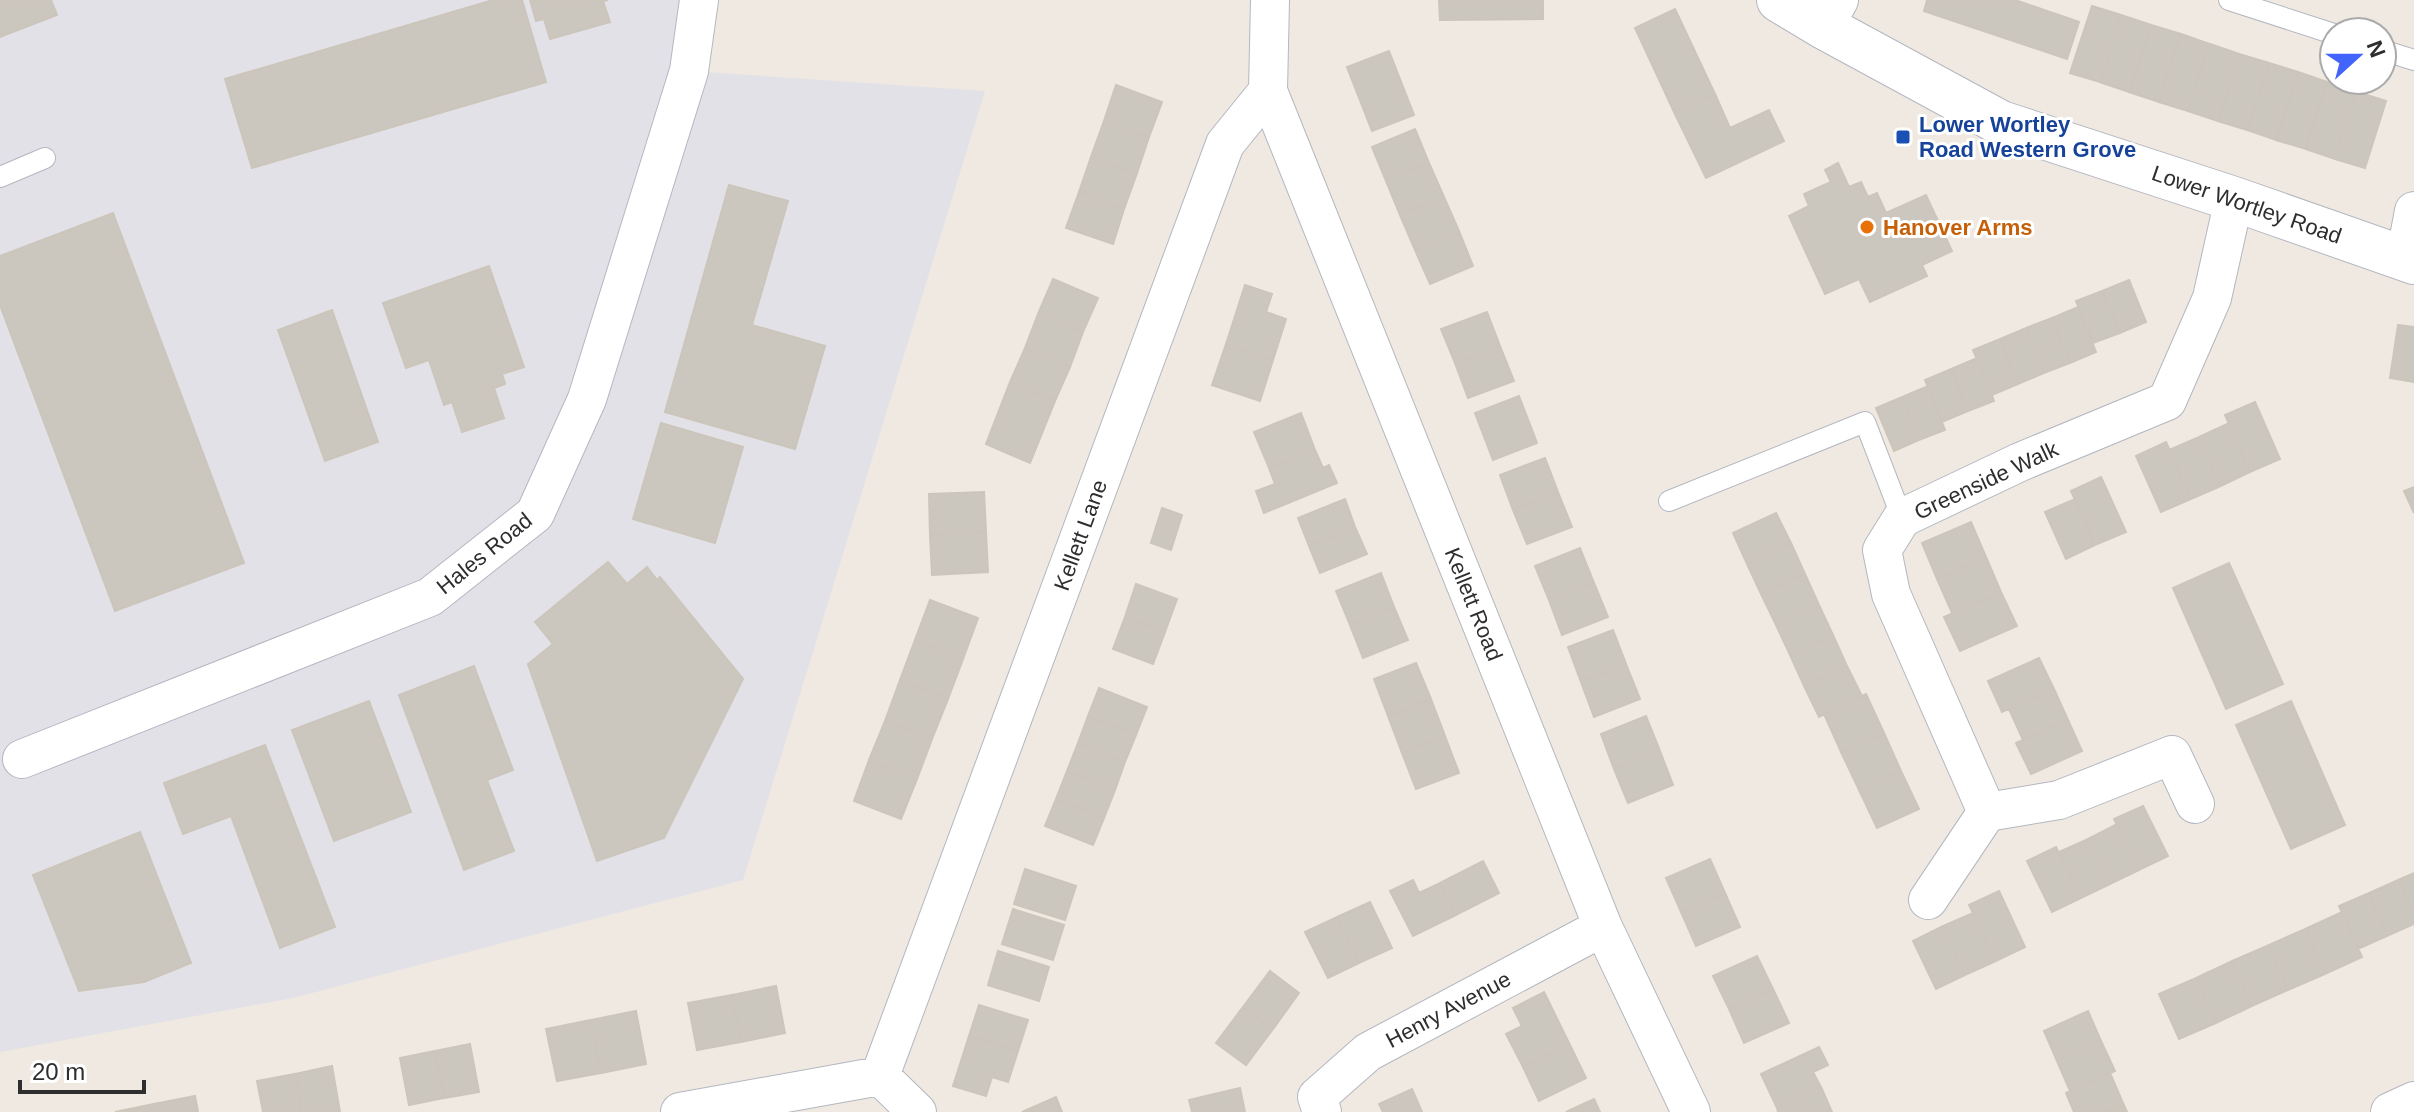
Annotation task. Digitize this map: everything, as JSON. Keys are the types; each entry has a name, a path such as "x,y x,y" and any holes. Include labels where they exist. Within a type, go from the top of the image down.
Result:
{"street":[{"name":"Hales Road","path":"22,759 430,597 535,514 587,399 689,71 699,0"},
{"path":"1268,91 1270,0"},
{"name":"Lower Wortley Road","path":"1779,0 1831,14 2001,123 2409,260"},
{"name":"Kellett Road","path":"1268,91 1603,927 1691,1112"},
{"name":"Kellett Lane","path":"880,1076 1225,144 1268,91"},
{"name":"Greenside Walk","path":"1987,812 1891,594 1882,550 1902,518 2020,462 2167,401 2212,298 2234,199"},
{"path":"2409,260 2414,211"},
{"path":"1928,900 1987,812 2059,800 2172,755 2195,804"},
{"name":"Henry Avenue","path":"1322,1112 1317,1097 1368,1052 1603,927"},
{"path":"680,1112 880,1076 917,1112"},
{"path":"2390,1112 2414,1101"}],"lane":[{"path":"2229,0 2318,29"},
{"path":"0,177 45,158"},
{"path":"1669,501 1865,422 1902,518"}],"shaded area":[{"path":"0,0 699,0 690,71 985,91 743,880 293,998 0,1052"}],"building":[{"path":"0,0 51,0 57,15 0,37"},
{"path":"493,0 522,0 546,82 252,168 225,79"},
{"path":"530,0 608,0 603,1 610,22 550,39 544,19 536,21"},
{"path":"1439,0 1543,0 1543,19 1440,20"},
{"path":"1927,0 2015,0 2079,22 2067,59 1924,11"},
{"path":"2092,6 2121,15 2100,82 2070,73"},
{"path":"1675,9 1715,94 1674,112 1635,28"},
{"path":"2121,15 2151,25 2129,92 2100,82"},
{"path":"2151,25 2181,34 2159,102 2129,92"},
{"path":"2181,34 2210,44 2188,111 2159,102"},
{"path":"2210,44 2239,54 2218,121 2188,111"},
{"path":"1389,51 1414,115 1372,131 1347,67"},
{"path":"2239,54 2269,63 2247,130 2218,121"},
{"path":"2269,63 2298,72 2276,140 2247,130"},
{"path":"2298,72 2318,79 2318,96 2323,96 2306,149 2276,140"},
{"path":"1116,85 1162,102 1149,137 1104,121"},
{"path":"1715,94 1730,128 1769,110 1784,141 1706,178 1674,112"},
{"path":"2323,96 2356,96 2335,159 2306,149"},
{"path":"2356,96 2386,101 2365,168 2335,159"},
{"path":"1104,121 1149,137 1137,173 1091,157"},
{"path":"1415,129 1429,163 1386,181 1372,147"},
{"path":"1091,157 1137,173 1124,209 1079,192"},
{"path":"1429,163 1444,197 1400,215 1386,181"},
{"name":"Hanover Arms","path":"1838,163 1849,187 1861,182 1868,197 1877,193 1886,213 1926,195 1952,251 1922,265 1927,276 1870,302 1859,279 1825,294 1789,216 1809,206 1804,194 1831,182 1825,170"},
{"path":"729,185 788,201 752,325 825,346 795,449 665,412"},
{"path":"1079,192 1124,209 1113,244 1066,228"},
{"path":"1444,197 1459,231 1415,250 1400,215"},
{"path":"113,213 244,563 115,611 0,305 0,256"},
{"path":"1459,231 1473,266 1430,284 1415,250"},
{"path":"489,266 524,367 502,374 505,384 494,388 504,418 462,432 452,402 444,405 429,360 406,368 383,303"},
{"path":"1053,279 1098,298 1083,332 1038,314"},
{"path":"2129,280 2146,322 2120,333 2102,291"},
{"path":"1245,285 1272,294 1266,312 1286,319 1273,360 1226,344"},
{"path":"2102,291 2120,333 2093,343 2076,301"},
{"path":"2078,307 2096,352 2070,363 2052,318"},
{"path":"332,310 378,442 325,461 278,330"},
{"path":"1487,312 1500,346 1455,363 1441,329"},
{"path":"1038,314 1083,332 1070,367 1025,348"},
{"path":"2052,318 2070,363 2044,373 2026,328"},
{"path":"2398,325 2414,327 2414,382 2390,378"},
{"path":"2026,328 2044,373 2018,384 2000,339"},
{"path":"2000,339 2018,384 1992,395 1973,350"},
{"path":"1226,344 1273,360 1260,401 1212,385"},
{"path":"1500,346 1514,381 1468,398 1455,363"},
{"path":"1025,348 1070,367 1055,401 1010,382"},
{"path":"1977,358 1994,401 1968,411 1951,369"},
{"path":"1951,369 1968,411 1942,422 1925,380"},
{"path":"1010,382 1055,401 1030,463 986,444"},
{"path":"1928,386 1945,430 1919,440 1902,397"},
{"path":"1519,396 1537,443 1493,460 1475,413"},
{"path":"1902,397 1919,440 1894,451 1876,408"},
{"path":"2255,402 2280,459 2250,472 2225,415"},
{"path":"1301,413 1315,450 1269,468 1254,432"},
{"path":"661,423 743,447 715,543 633,519"},
{"path":"2229,423 2250,472 2221,486 2199,437"},
{"path":"2199,437 2221,486 2191,499 2169,450"},
{"path":"2166,442 2191,499 2161,512 2136,456"},
{"path":"1315,450 1323,468 1329,465 1337,483 1264,513 1256,491 1275,484 1269,468"},
{"path":"1545,458 1558,492 1513,510 1500,475"},
{"path":"2101,477 2126,532 2095,545 2071,491"},
{"path":"2414,487 2414,513 2404,491"},
{"path":"984,492 986,532 930,535 929,494"},
{"path":"1558,492 1572,527 1527,544 1513,510"},
{"path":"1345,499 1355,527 1309,546 1298,518"},
{"path":"2075,499 2095,545 2066,559 2045,512"},
{"path":"1162,508 1182,515 1171,550 1151,543"},
{"path":"1776,513 1791,543 1747,564 1733,533"},
{"path":"1971,522 1986,557 1937,579 1922,543"},
{"path":"1355,527 1367,554 1320,573 1309,546"},
{"path":"986,532 988,572 932,575 930,535"},
{"path":"1791,543 1805,574 1761,594 1747,564"},
{"path":"1580,548 1594,583 1549,600 1535,566"},
{"path":"1986,557 2001,592 1952,613 1937,579"},
{"path":"608,562 627,584 647,567 657,580 660,577 743,679 664,838 597,861 528,664 553,644 535,622"},
{"path":"2229,563 2283,684 2226,709 2173,588"},
{"path":"1381,573 1394,607 1350,625 1336,591"},
{"path":"1805,574 1819,605 1776,625 1761,594"},
{"path":"1594,583 1608,617 1562,635 1549,600"},
{"path":"1136,584 1177,599 1165,632 1125,617"},
{"path":"2001,592 2017,626 1960,651 1944,617"},
{"path":"930,600 978,618 963,659 915,640"},
{"path":"1819,605 1833,635 1790,655 1776,625"},
{"path":"1394,607 1408,640 1363,658 1350,625"},
{"path":"1125,617 1165,632 1153,664 1113,649"},
{"path":"1613,630 1626,664 1581,682 1568,647"},
{"path":"1833,635 1847,666 1804,686 1790,655"},
{"path":"915,640 963,659 948,699 900,680"},
{"path":"2039,658 2054,689 2002,712 1988,681"},
{"path":"1416,663 1431,699 1388,716 1374,679"},
{"path":"1626,664 1640,699 1594,717 1581,682"},
{"path":"474,666 513,770 487,780 514,851 464,870 399,695"},
{"path":"1847,666 1862,696 1819,717 1804,686"},
{"path":"900,680 948,699 932,739 885,721"},
{"path":"1099,688 1147,707 1136,735 1088,716"},
{"path":"2054,689 2068,720 2023,740 2009,709"},
{"path":"1866,694 1884,733 1841,752 1824,714"},
{"path":"1431,699 1445,736 1402,753 1388,716"},
{"path":"369,701 411,812 334,841 292,730"},
{"path":"2291,701 2345,825 2291,849 2236,725"},
{"path":"1088,716 1136,735 1125,762 1078,743"},
{"path":"1646,716 1660,751 1614,769 1601,734"},
{"path":"2068,720 2082,751 2031,774 2016,743"},
{"path":"885,721 932,739 917,779 869,760"},
{"path":"1884,733 1901,771 1859,790 1841,752"},
{"path":"1445,736 1459,773 1416,789 1402,753"},
{"path":"1078,743 1125,762 1115,790 1067,771"},
{"path":"265,745 335,927 280,948 231,816 183,834 164,783"},
{"path":"1660,751 1673,785 1628,803 1614,769"},
{"path":"869,760 917,779 901,819 854,801"},
{"path":"1067,771 1115,790 1104,818 1056,799"},
{"path":"1901,771 1919,809 1877,828 1859,790"},
{"path":"1056,799 1104,818 1093,845 1045,826"},
{"path":"2143,806 2168,856 2139,870 2114,819"},
{"path":"2117,824 2139,870 2110,884 2088,839"},
{"path":"140,832 191,963 144,982 79,991 33,875"},
{"path":"2088,839 2110,884 2081,898 2059,852"},
{"path":"2056,847 2081,898 2052,912 2027,861"},
{"path":"1710,859 1725,893 1681,912 1666,878"},
{"path":"1483,861 1499,893 1456,915 1440,883"},
{"path":"1025,869 1076,886 1065,920 1014,904"},
{"path":"2414,873 2414,915 2398,880"},
{"path":"1413,880 1419,893 1440,883 1456,915 1413,936 1390,891"},
{"path":"2398,880 2414,915 2414,924 2387,936 2369,893"},
{"path":"1999,891 2025,947 1996,961 1969,905"},
{"path":"1725,893 1740,927 1696,946 1681,912"},
{"path":"2369,893 2387,936 2358,949 2339,906"},
{"path":"1370,902 1392,948 1359,963 1337,917"},
{"path":"1013,909 1064,925 1053,960 1002,944"},
{"path":"2342,912 2362,957 2325,974 2305,929"},
{"path":"1973,913 1996,961 1965,975 1943,926"},
{"path":"1337,917 1359,963 1328,978 1305,932"},
{"path":"1943,926 1965,975 1936,989 1913,941"},
{"path":"2305,929 2325,974 2288,990 2269,945"},
{"path":"2269,945 2288,990 2252,1006 2232,961"},
{"path":"998,951 1049,967 1039,1001 988,985"},
{"path":"1757,956 1773,989 1729,1009 1713,976"},
{"path":"2232,961 2252,1006 2216,1023 2196,978"},
{"path":"1270,971 1299,993 1273,1029 1243,1007"},
{"path":"2196,978 2216,1023 2179,1039 2159,994"},
{"path":"776,986 785,1033 741,1042 732,995"},
{"path":"1773,989 1789,1023 1744,1043 1729,1009"},
{"path":"1544,992 1570,1045 1523,1067 1506,1034 1522,1026 1513,1008"},
{"path":"732,995 741,1042 697,1050 688,1003"},
{"path":"979,1005 1028,1020 1018,1051 969,1036"},
{"path":"1243,1007 1273,1029 1246,1065 1216,1043"},
{"path":"636,1011 646,1064 601,1073 591,1020"},
{"path":"2088,1011 2101,1041 2057,1061 2044,1031"},
{"path":"591,1020 601,1073 557,1081 546,1029"},
{"path":"969,1036 1018,1051 1008,1082 992,1077 986,1096 953,1086"},
{"path":"2101,1041 2115,1071 2070,1091 2057,1061"},
{"path":"470,1044 479,1092 444,1098 435,1051"},
{"path":"1570,1045 1586,1078 1539,1101 1523,1067"},
{"path":"1819,1047 1828,1065 1813,1072 1821,1087 1777,1108 1761,1074"},
{"path":"435,1051 444,1098 409,1105 400,1058"},
{"path":"332,1066 340,1112 302,1112 295,1074"},
{"path":"2110,1073 2123,1103 2103,1112 2074,1112 2066,1093"},
{"path":"295,1074 302,1112 263,1112 257,1081"},
{"path":"1821,1087 1832,1112 1778,1112 1777,1108"},
{"path":"1240,1088 1245,1112 1192,1112 1189,1100"},
{"path":"1412,1089 1422,1112 1383,1112 1379,1104"},
{"path":"195,1096 198,1112 161,1112 159,1103"},
{"path":"1056,1097 1062,1112 1022,1112"},
{"path":"1594,1099 1600,1112 1566,1112"},
{"path":"159,1103 161,1112 115,1112"},
{"path":"2123,1103 2127,1112 2103,1112"}],"place":[{"name":"Lower Wortley Road Western Grove","path":"1903,137"},
{"name":"Hanover Arms","path":"1867,227"}]}
